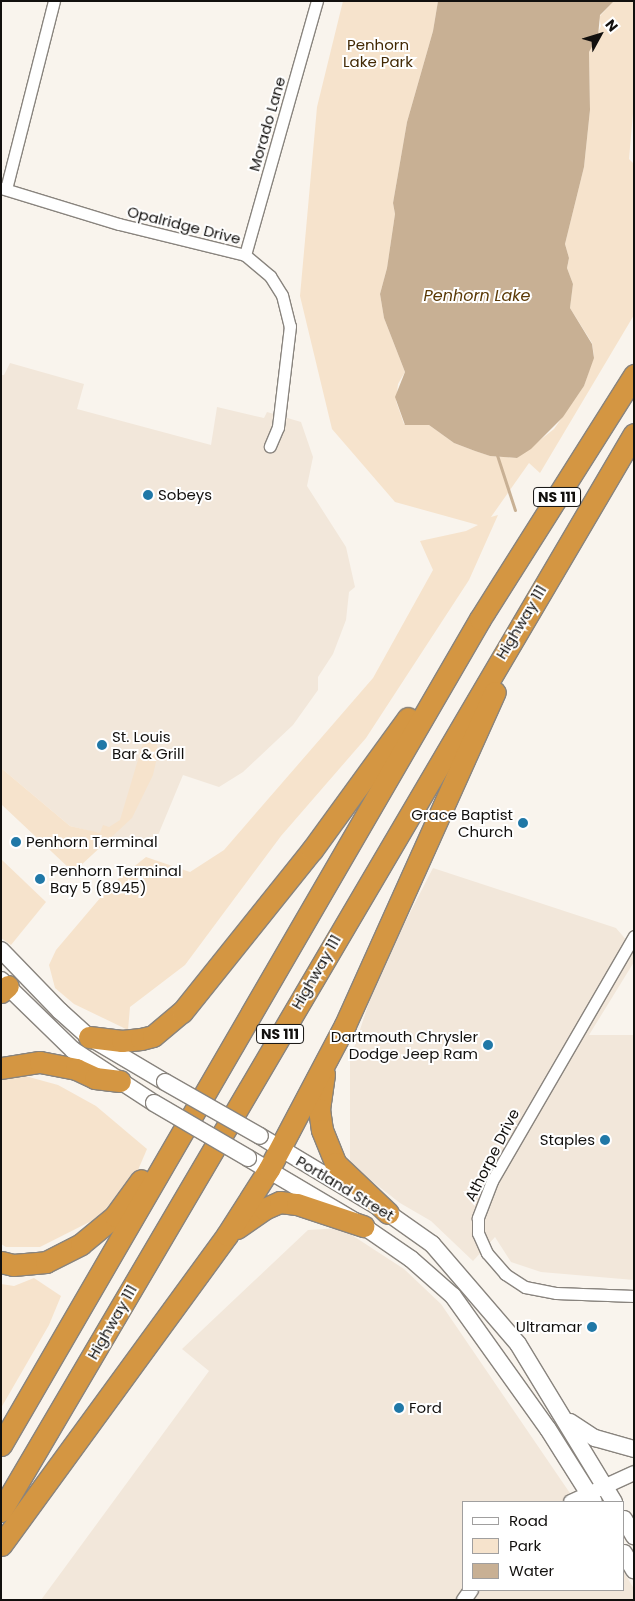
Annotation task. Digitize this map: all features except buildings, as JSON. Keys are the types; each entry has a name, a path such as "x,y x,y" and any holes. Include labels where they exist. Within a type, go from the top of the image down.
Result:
{"highway":[{"name":"NS 111","path":"1,1445 480,619 634,375"},
{"name":"Highway 111","path":"1,1511 634,434"},
{"path":"1,1546 227,1236 269,1169 326,1060 560,558"},
{"path":"89,1037 122,1041 153,1036 182,1012 312,850 480,619"},
{"path":"326,1060 319,1109 322,1130 335,1163 388,1212"},
{"path":"1,1068 40,1062 76,1069 95,1078 120,1081"},
{"path":"1,1262 13,1265 46,1262 81,1244 115,1216 195,1108"},
{"path":"227,1236 264,1209 280,1202 297,1204 362,1226"}],"main road":[{"name":"Portland Street","path":"1,950 60,1011 89,1037 388,1212 432,1244 468,1283 518,1344 566,1419 613,1501"},
{"path":"4,986 23,971"},
{"name":"Portland Street","path":"4,986 73,1050 154,1103 269,1169 412,1259 454,1296 548,1429 591,1498"},
{"path":"566,1419 595,1438 634,1448"},
{"path":"625,1521 634,1536"},
{"path":"625,1555 634,1570"}],"street":[{"path":"4,188 54,1"},
{"name":"Morado Lane","path":"245,255 317,1"},
{"name":"Opalridge Drive","path":"4,188 118,224 245,255 270,276 282,295 290,326 278,427 270,446"},
{"name":"Athorpe Drive","path":"634,936 492,1181 478,1218 478,1232 487,1253 505,1274 525,1287 556,1293 634,1296"},
{"path":"576,1501 591,1498 605,1486 634,1473"}],"shaded area":[{"path":"10,363 84,384 77,409 211,445 217,407 264,418 267,412 301,422 313,457 307,486 346,547 355,587 349,592 346,620 333,654 318,677 318,690 293,725 243,772 219,787 183,775 156,840 113,837 70,826 1,768 1,375 4,375"},
{"path":"433,868 616,928 634,949 634,962 589,1035 634,1035 634,1280 541,1272 511,1262 495,1237 473,1261 431,1221 400,1203 350,1164 350,1060 378,975"},
{"path":"341,1228 404,1269 441,1304 575,1501 462,1501 462,1591 625,1591 625,1574 634,1589 634,1600 41,1600 209,1371 182,1349 308,1230"}],"green space":[{"name":"Penhorn Lake Park","path":"343,1 438,1 433,31 407,122 393,203 395,214 387,268 380,294 384,318 405,372 398,384 396,401 404,424 429,425 454,443 475,451 490,456 517,458 554,429 584,386 594,356 592,343 570,308 573,284 567,268 569,258 565,244 584,167 590,110 589,52 601,26 599,17 614,1 634,1 634,102 629,159 634,164 634,315 540,473 529,463 491,517 498,515 469,580 366,738 281,836 185,965 130,1007 128,1030 74,1004 55,988 49,965 56,950 112,884 146,857 190,872 224,850 373,678 433,570 420,541 466,531 478,525 395,502 332,429 300,296 317,107"},
{"path":"147,740 157,744 158,753 153,775 132,818 79,867 70,869 1,804 1,768 70,826 100,833 103,825 109,827 120,820 143,743"},
{"path":"1,859 46,902 11,945 1,938"},
{"path":"18,1074 58,1085 96,1106 147,1149 123,1205 40,1247 6,1247 1,1244 1,1077"},
{"path":"34,1278 61,1296 49,1325 1,1408 1,1284 14,1286"}],"water":[{"name":"Penhorn Lake","path":"438,1 614,1 600,15 598,36 589,52 590,110 584,167 565,244 569,258 567,268 573,284 570,308 592,344 594,358 584,386 563,417 531,449 517,458 490,456 475,451 454,443 429,425 405,425 395,397 405,372 384,318 380,294 387,268 395,214 393,203 407,122 433,31"}],"waterway":[{"path":"496,452 515,510"}],"place":[{"name":"Sobeys","path":"148,495"},
{"name":"St. Louis Bar & Grill","path":"102,745"},
{"name":"Grace Baptist Church","path":"523,823"},
{"name":"Penhorn Terminal","path":"16,842"},
{"name":"Penhorn Terminal Bay 5 (8945)","path":"40,879"},
{"name":"Dartmouth Chrysler Dodge Jeep Ram","path":"488,1045"},
{"name":"Staples","path":"605,1140"},
{"name":"Ultramar","path":"592,1327"},
{"name":"Ford","path":"399,1408"}]}
